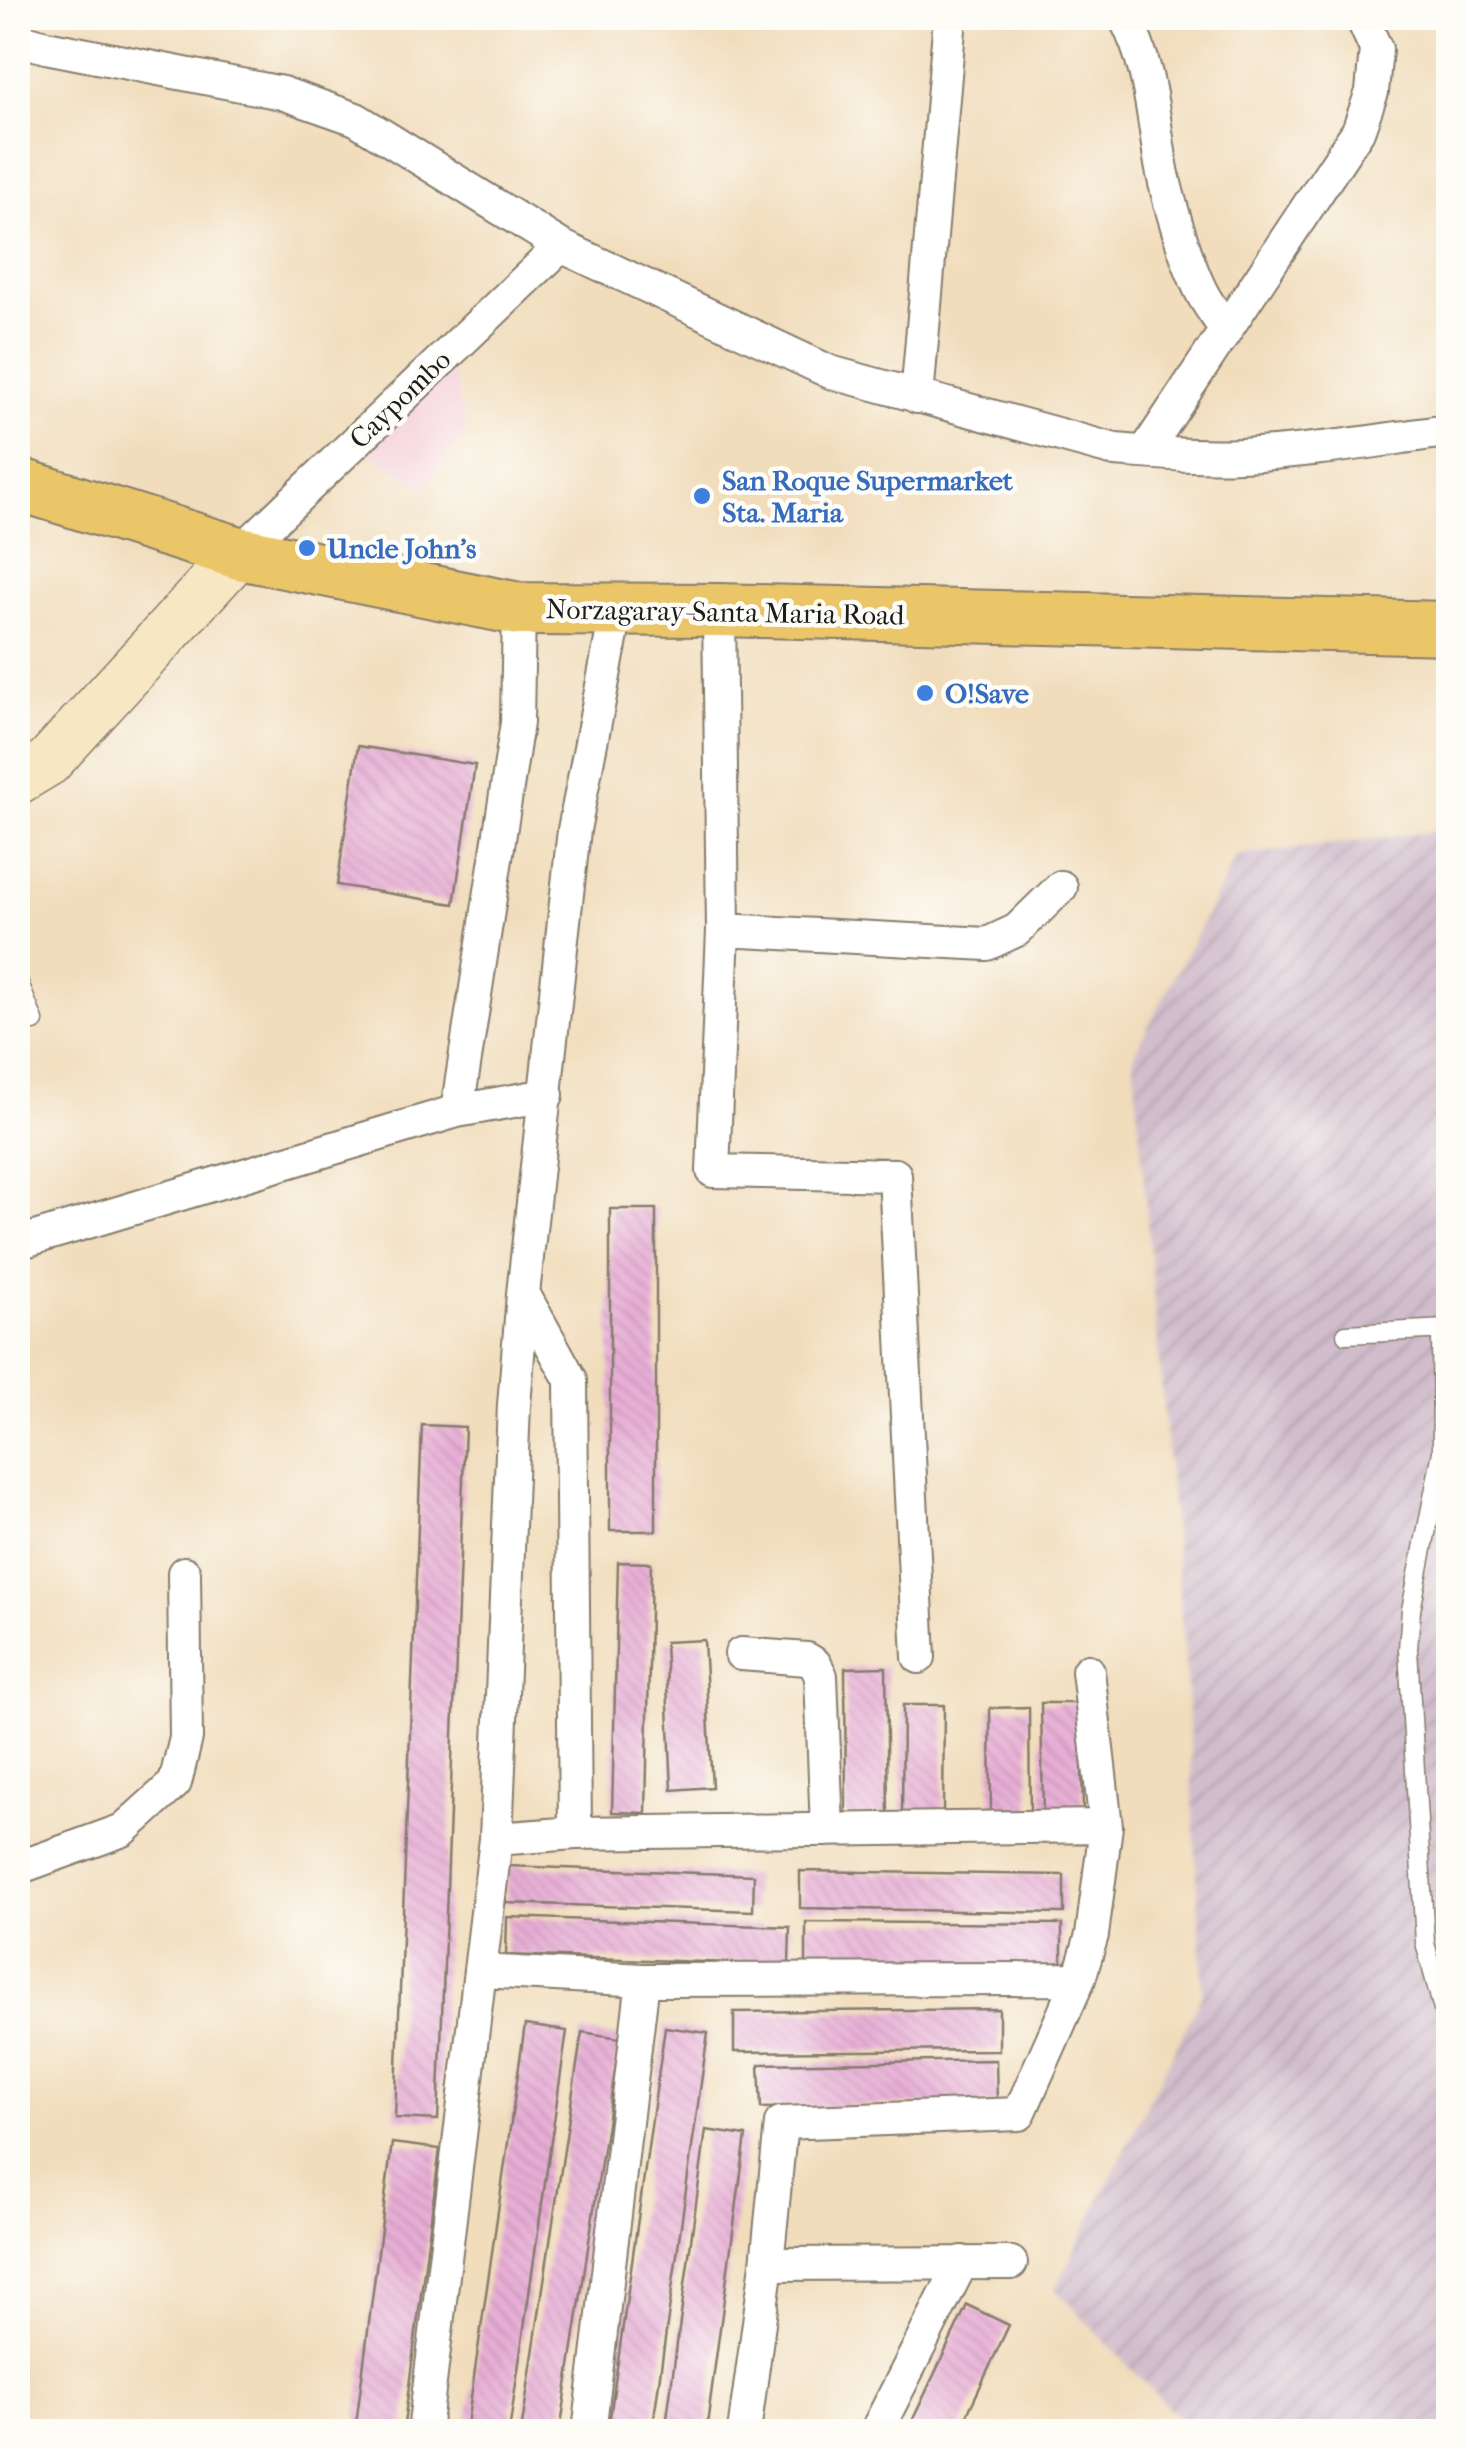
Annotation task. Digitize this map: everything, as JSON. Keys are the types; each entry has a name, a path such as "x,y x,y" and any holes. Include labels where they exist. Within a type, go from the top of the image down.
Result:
{"main road":[{"name":"Norzagaray-Santa Maria Road","path":"18,484 239,553 519,609 719,610 1448,628"}],"street":[{"path":"917,397 950,18"},
{"path":"1124,18 1138,42 1149,78 1160,161 1190,262 1201,291 1226,330"},
{"path":"1145,452 1358,132 1372,92 1376,49 1362,18"},
{"path":"18,40 282,92 356,119 561,246 830,372 917,397 1115,450 1145,452 1254,454 1448,431"},
{"name":"Caypombo","path":"239,553 561,246"},
{"path":"18,780 48,762 239,553"},
{"path":"457,1111 517,723 519,609"},
{"path":"424,2432 496,1838 514,1425 524,1294 574,830 617,609"},
{"path":"719,610 723,930 713,1171 896,1175 919,1657"},
{"path":"723,930 987,944 1016,930 1061,887"},
{"path":"18,1243 457,1111 547,1095"},
{"path":"524,1294 570,1380 575,1833"},
{"path":"18,1868 123,1830 175,1783 186,1738 184,1573"},
{"path":"741,1654 807,1659 821,1676 827,1830"},
{"path":"744,2432 781,2123 1019,2114 1079,1979 1092,1935 1106,1826 1088,1671"},
{"path":"496,1838 575,1833 1106,1826"},
{"path":"482,1971 643,1980 1079,1979"},
{"path":"589,2432 643,1980"},
{"path":"876,2432 962,2262"},
{"path":"767,2264 1012,2263"}],"lane":[{"path":"18,981 34,1021"},
{"path":"1346,1334 1445,1329 1442,1452 1411,1610 1408,1649 1424,1943 1448,2028"}],"shaded area":[{"path":"447,351 466,427 426,488 366,450"},
{"path":"1448,830 1448,2431 1191,2431 1055,2289 1203,1993 1186,1673 1133,1056 1237,856"}],"building":[{"path":"358,746 475,765 454,904 337,885"},
{"path":"610,1209 656,1209 656,1531 610,1531"},
{"path":"422,1425 465,1427 438,2120 395,2118"},
{"path":"618,1562 651,1563 646,1813 612,1812"},
{"path":"704,1640 712,1787 672,1790 665,1642"},
{"path":"886,1667 888,1815 846,1816 845,1668"},
{"path":"1041,1703 1081,1703 1083,1817 1043,1817"},
{"path":"903,1705 944,1705 943,1815 902,1815"},
{"path":"1029,1707 1030,1817 991,1817 990,1708"},
{"path":"507,1866 754,1875 753,1911 506,1903"},
{"path":"800,1871 1064,1875 1064,1913 800,1908"},
{"path":"507,1917 790,1927 789,1965 506,1955"},
{"path":"806,1922 1062,1924 1062,1968 806,1965"},
{"path":"999,2009 999,2050 734,2052 734,2012"},
{"path":"525,2025 567,2031 509,2432 466,2432"},
{"path":"665,2027 708,2033 652,2432 608,2432"},
{"path":"582,2032 620,2038 560,2432 521,2432"},
{"path":"996,2060 997,2103 761,2108 759,2064"},
{"path":"706,2130 746,2136 706,2432 665,2432"},
{"path":"392,2143 440,2149 403,2432 355,2432"},
{"path":"967,2305 1009,2325 959,2432 907,2432"}],"place":[{"name":"San Roque Supermarket Sta. Maria","path":"702,496"},
{"name":"Uncle John's","path":"307,548"},
{"name":"O!Save","path":"925,693"}]}
